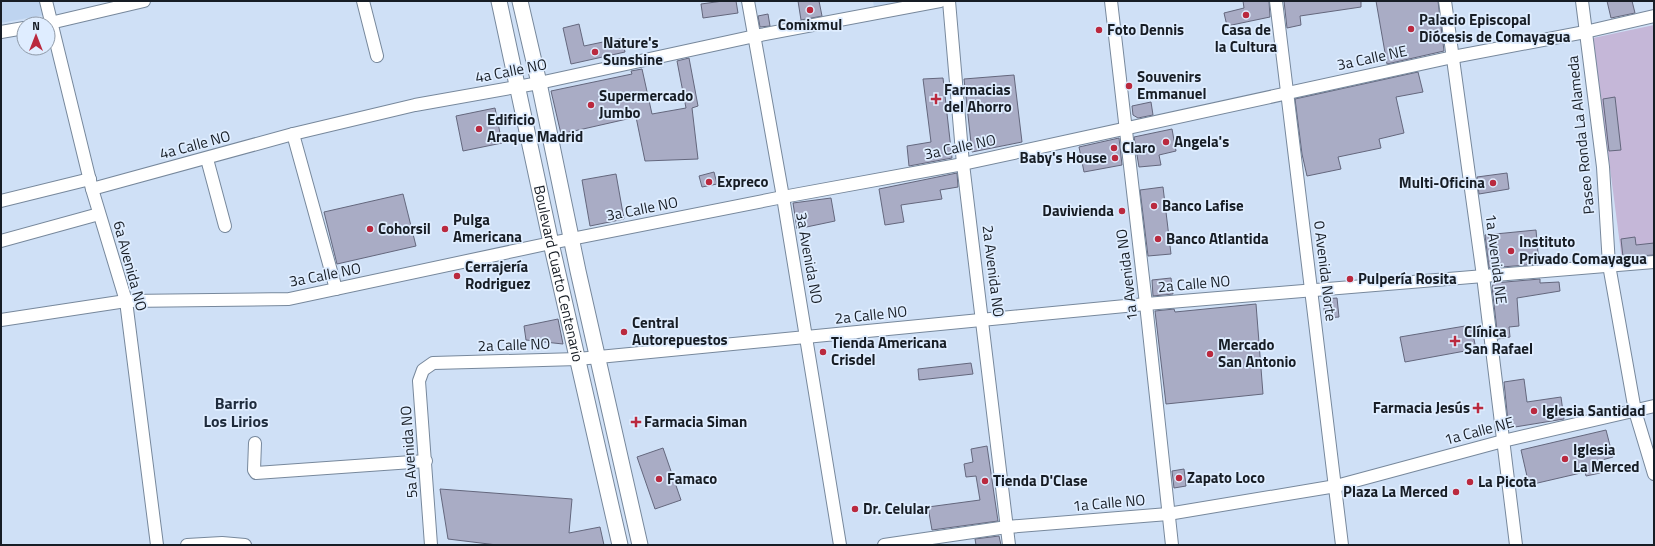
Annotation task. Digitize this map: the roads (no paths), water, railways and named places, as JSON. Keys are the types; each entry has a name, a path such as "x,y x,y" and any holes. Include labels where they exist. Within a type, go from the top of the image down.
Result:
{"main road":[{"name":"Boulevard Cuarto Centenario","path":"499,1 551,243 620,545"},
{"name":"Boulevard Cuarto Centenario","path":"520,1 640,545"}],"street":[{"name":"6a Avenida NO","path":"46,1 47,16"},
{"path":"56,22 144,1"},
{"path":"363,1 377,56"},
{"name":"3a Avenida NO","path":"748,1 807,337 840,545"},
{"name":"4a Calle NO","path":"1,201 91,184 206,159 293,134 415,105 539,83 755,36 940,1"},
{"name":"2a Avenida NO","path":"949,1 963,164 983,320 1008,545"},
{"name":"1a Avenida NO","path":"1111,1 1172,545"},
{"name":"0 Avenida Norte","path":"1276,1 1342,545"},
{"name":"1a Avenida NE","path":"1445,1 1483,276 1502,441 1516,545"},
{"name":"Paseo Ronda La Alameda","path":"1582,1 1602,167 1609,266 1635,411 1654,474"},
{"name":"3a Calle NE","path":"1286,93 1453,57 1586,32 1654,16"},
{"path":"1,32 16,29"},
{"name":"6a Avenida NO","path":"56,54 99,214 126,301 157,545"},
{"name":"3a Calle NO","path":"1,320 126,301 289,299 551,243 783,197 963,164 1125,127 1286,93"},
{"path":"293,134 336,289"},
{"path":"206,159 225,226"},
{"path":"1,241 99,214"},
{"name":"2a Calle NO","path":"433,363 578,359 1146,304 1654,262"},
{"name":"5a Avenida NO","path":"431,545 420,381 422,370 433,363"},
{"name":"1a Calle NE","path":"1336,486 1502,441 1654,406"},
{"path":"255,443 254,470 256,473 426,462"},
{"name":"1a Calle NO","path":"884,545 1007,527 1168,514 1336,486"},
{"path":"187,545 222,543 246,545"}],"place":[{"name":"Comixmul","path":"810,10"},
{"name":"Casa de la Cultura","path":"1246,15"},
{"name":"Palacio Episcopal Diócesis de Comayagua","path":"1411,29"},
{"name":"Foto Dennis","path":"1099,30"},
{"name":"Nature's Sunshine","path":"595,52"},
{"name":"Souvenirs Emmanuel","path":"1129,86"},
{"name":"Farmacias del Ahorro","path":"936,99"},
{"name":"Supermercado Jumbo","path":"591,105"},
{"name":"Edificio Araque Madrid","path":"479,129"},
{"name":"Angela's","path":"1166,142"},
{"name":"Claro","path":"1114,148"},
{"name":"Baby's House","path":"1115,158"},
{"name":"Expreco","path":"709,182"},
{"name":"Multi-Oficina","path":"1493,183"},
{"name":"Banco Lafise","path":"1154,206"},
{"name":"Davivienda","path":"1122,211"},
{"name":"Cohorsil","path":"370,229"},
{"name":"Pulga Americana","path":"445,229"},
{"name":"Banco Atlantida","path":"1158,239"},
{"name":"Instituto Privado Comayagua","path":"1511,251"},
{"name":"Cerrajería Rodriguez","path":"457,276"},
{"name":"Pulpería Rosita","path":"1350,279"},
{"name":"Central Autorepuestos","path":"624,332"},
{"name":"Clínica San Rafael","path":"1455,341"},
{"name":"Tienda Americana Crisdel","path":"823,352"},
{"name":"Mercado San Antonio","path":"1210,354"},
{"name":"Farmacia Jesús","path":"1478,408"},
{"name":"Iglesia Santidad","path":"1534,411"},
{"name":"Farmacia Siman","path":"636,422"},
{"name":"Iglesia La Merced","path":"1565,459"},
{"name":"Zapato Loco","path":"1179,478"},
{"name":"Famaco","path":"659,479"},
{"name":"Tienda D'Clase","path":"985,481"},
{"name":"La Picota","path":"1470,482"},
{"name":"Plaza La Merced","path":"1456,492"},
{"name":"Dr. Celular","path":"855,509"}],"district":[{"name":"Barrio Los Lirios","path":"236,412"}]}
